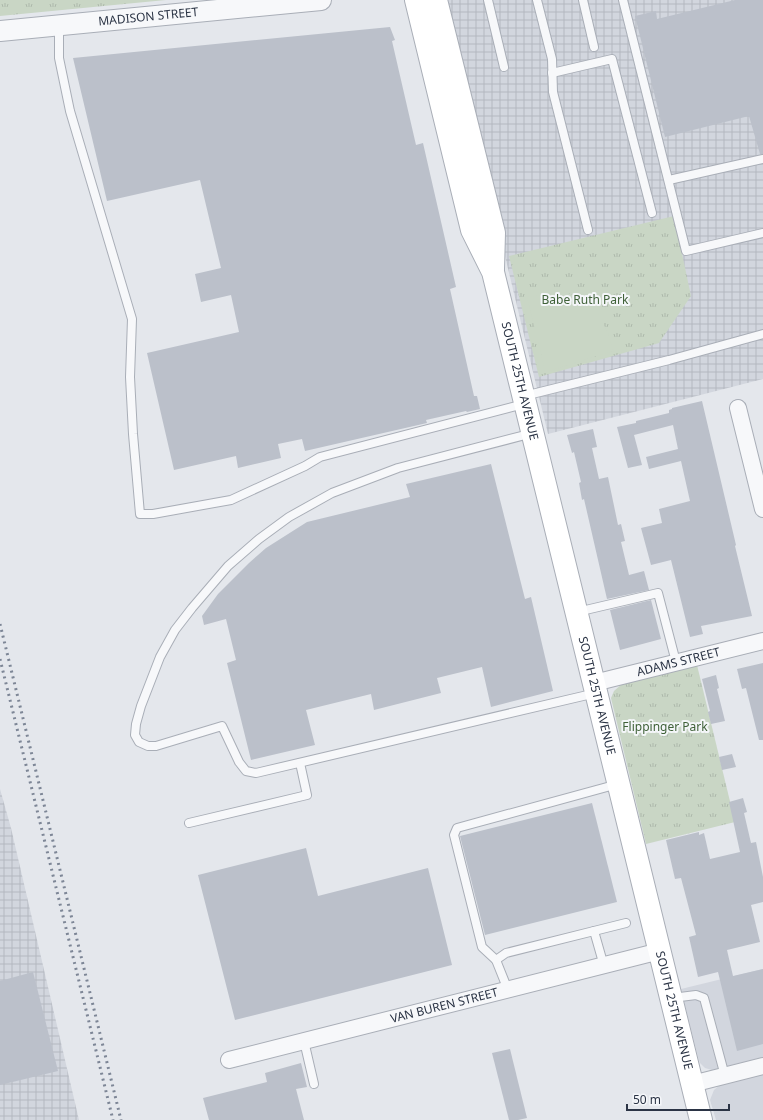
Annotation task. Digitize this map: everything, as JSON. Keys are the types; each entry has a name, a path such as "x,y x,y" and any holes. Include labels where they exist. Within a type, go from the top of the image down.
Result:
{"main road":[{"name":"SOUTH 25TH AVENUE","path":"416,0 472,230 493,272 701,1120"},
{"name":"SOUTH 25TH AVENUE","path":"436,0 494,233 493,272"}],"street":[{"name":"MADISON STREET","path":"0,32 321,0"},
{"path":"738,408 763,510"},
{"name":"ADAMS STREET","path":"595,688 676,662 763,641"},
{"name":"VAN BUREN STREET","path":"229,1060 660,951"},
{"path":"692,1084 763,1066"}],"lane":[{"path":"488,0 504,67"},
{"path":"537,0 552,59 553,92 588,230"},
{"path":"583,0 594,48"},
{"path":"623,0 686,251 763,233"},
{"path":"59,26 59,58 70,111 132,319 130,377 140,514 153,514 231,500 306,466 320,457 763,334"},
{"path":"552,73 612,59 652,213"},
{"path":"669,180 763,159"},
{"path":"533,433 398,468 332,493 290,517 259,539 228,566 174,630 160,657 141,706 136,724 135,735 139,742 148,746 156,746 222,726 239,762 246,771 256,773 595,688"},
{"path":"577,612 658,594 676,662"},
{"path":"189,823 307,795 300,763"},
{"path":"508,990 496,960 482,947 454,834 457,828 619,784"},
{"path":"496,960 506,953 626,923"},
{"path":"594,931 604,966"},
{"path":"672,998 696,995 704,998 726,1076"},
{"path":"304,1041 314,1084"}],"shaded area":[{"path":"443,0 763,0 763,379 548,434"},
{"path":"0,789 11,828 79,1120 0,1120"},
{"path":"763,969 763,1057 712,1070 705,1068 700,1063 698,1057 681,989"},
{"path":"763,1074 763,1120 716,1120 710,1100 714,1090 720,1085"}],"green space":[{"path":"0,0 166,0 0,16"},
{"name":"Babe Ruth Park","path":"674,216 691,296 659,343 539,377 509,256"},
{"path":"566,292 593,304 608,333 613,351 552,370 544,366 527,297"},
{"name":"Flippinger Park","path":"697,665 735,822 646,844 611,698 614,691 623,683"}],"building":[{"path":"735,0 763,0 763,154 760,154 749,116 665,137 635,16 656,11 657,19"},
{"path":"390,27 395,40 392,41 416,145 423,143 456,287 450,289 474,396 477,396 480,409 426,420 427,423 305,451 302,439 278,444 281,458 238,468 236,456 174,470 147,353 239,332 231,295 201,302 195,274 221,268 200,180 107,201 73,58"},
{"path":"702,401 752,616 701,626 703,634 690,637 671,560 651,565 641,528 662,523 659,509 690,501 681,461 649,469 646,457 678,449 673,425 634,435 642,465 628,468 617,427 669,413 669,410 672,408"},
{"path":"593,429 597,447 592,448 599,479 608,477 618,525 621,524 625,541 621,542 629,575 644,571 649,590 607,599 584,499 582,500 579,483 581,482 574,452 572,453 567,435"},
{"path":"491,464 525,599 531,597 553,691 491,707 482,667 437,678 441,693 374,710 371,694 306,710 315,745 251,760 227,663 236,660 226,619 204,625 202,616 218,594 266,548 307,522 410,497 406,484"},
{"path":"651,600 661,639 620,650 610,610"},
{"path":"763,663 763,740 759,740 746,688 742,689 737,669"},
{"path":"716,675 719,688 717,689 725,721 711,724 708,712 710,711 702,679"},
{"path":"732,754 736,767 722,770 719,757"},
{"path":"743,798 747,812 744,813 751,843 756,842 763,877 763,902 751,905 760,942 727,950 733,976 763,969 763,1044 737,1051 718,972 698,977 689,937 696,935 681,878 675,879 666,840 699,832 699,835 704,833 710,859 740,852 729,802"},
{"path":"592,803 617,902 485,935 460,836"},
{"path":"306,848 318,896 428,868 452,965 235,1020 198,875"},
{"path":"33,972 58,1071 0,1085 0,981"},
{"path":"510,1049 527,1118 518,1120 509,1120 492,1053"},
{"path":"301,1063 307,1087 296,1089 304,1120 209,1120 203,1098 267,1082 265,1073"}],"railway":[{"path":"0,624 121,1120"},
{"path":"0,659 113,1120"}]}
